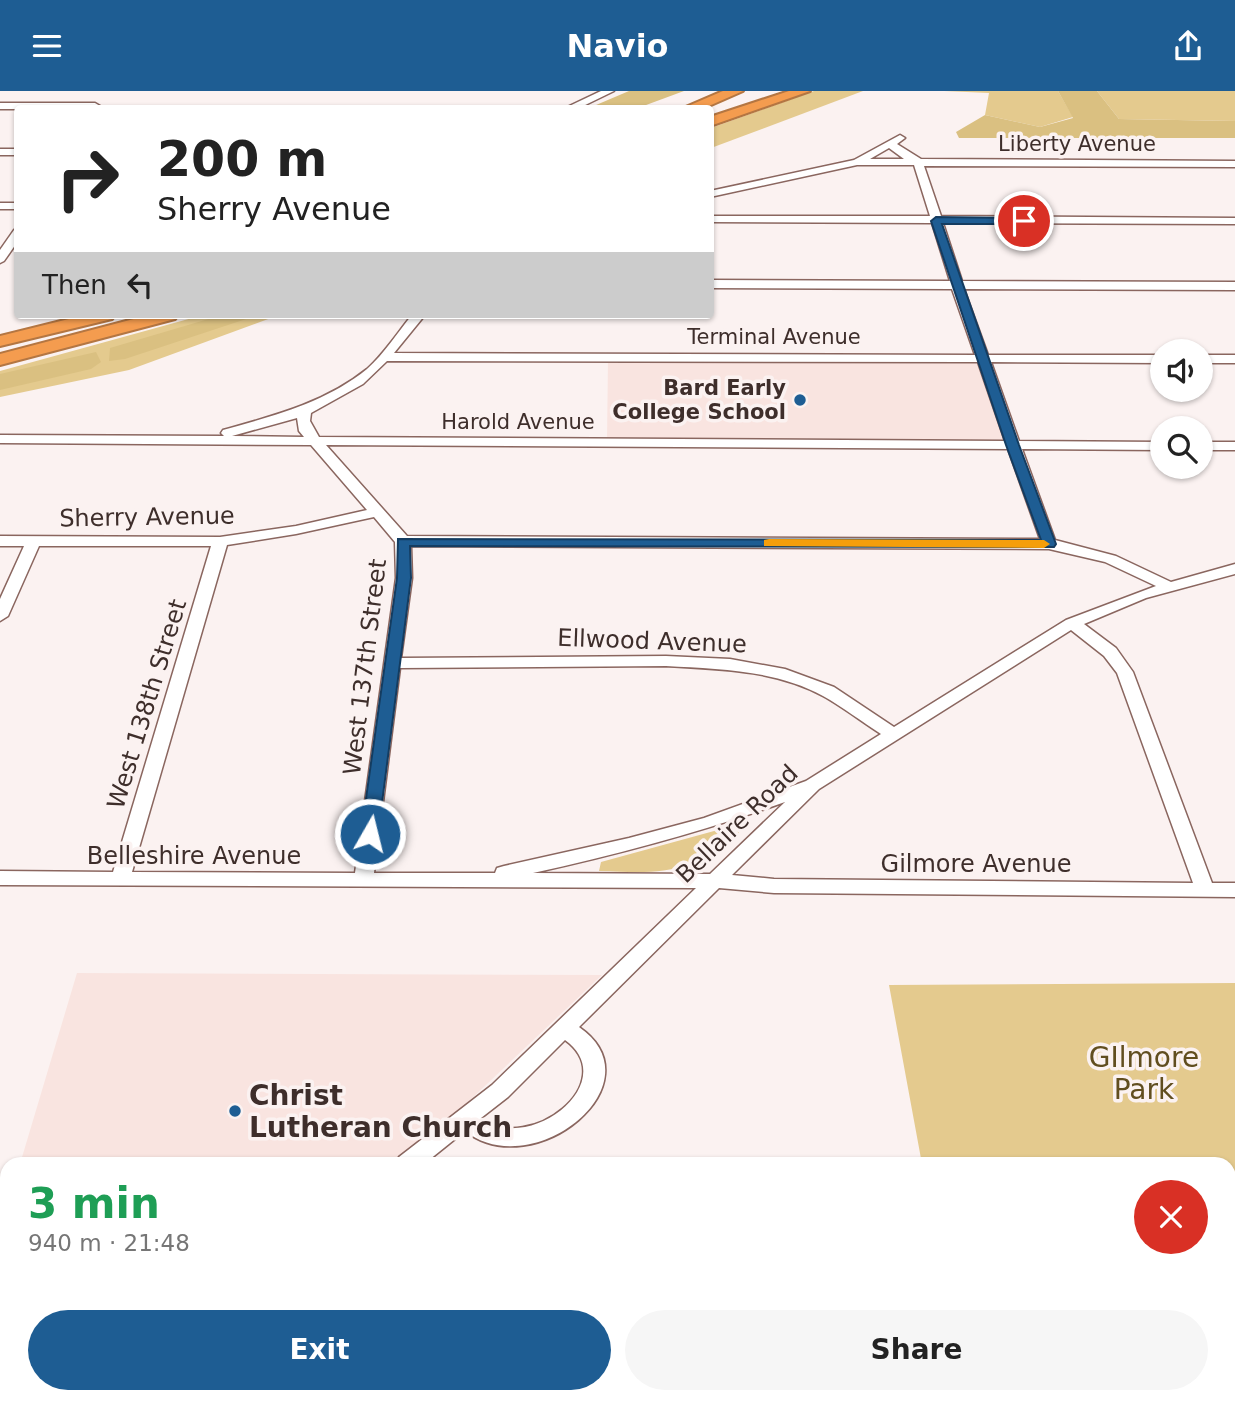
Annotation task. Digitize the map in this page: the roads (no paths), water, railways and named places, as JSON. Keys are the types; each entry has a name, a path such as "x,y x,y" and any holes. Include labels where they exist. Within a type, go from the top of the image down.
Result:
{"highway":[{"path":"691,105 724,91"},
{"path":"699,105 736,91"},
{"path":"714,115 779,91"},
{"path":"714,121 803,91"},
{"path":"0,341 90,319"},
{"path":"0,360 154,319"}],"street":[{"path":"577,105 609,91"},
{"path":"48,105 96,104"},
{"path":"714,193 857,162 895,141 899,152 918,162 957,285 1049,544"},
{"name":"Liberty Avenue","path":"857,162 1235,164"},
{"path":"714,219 1235,221"},
{"path":"0,259 14,238"},
{"path":"714,284 1235,286"},
{"path":"200,439 252,428 305,411 358,381 385,357 416,319"},
{"name":"Terminal Avenue","path":"385,357 1150,359"},
{"path":"1213,359 1235,359"},
{"name":"West 137th Street","path":"305,411 303,421 306,432 319,442 403,541 404,578 363,881"},
{"name":"Harold Avenue","path":"0,439 1150,446"},
{"path":"1213,446 1235,446"},
{"name":"Sherry Avenue","path":"0,541 220,542 296,530 377,512"},
{"path":"0,616 34,541"},
{"path":"403,541 1049,544 1086,549 1118,560 1168,586"},
{"name":"West 138th Street","path":"120,879 220,542"},
{"name":"Bellaire Road","path":"416,1157 500,1091 813,785 1072,623 1111,605 1168,586 1235,569"},
{"path":"1072,623 1110,652 1125,672 1205,890"},
{"name":"Ellwood Avenue","path":"393,663 666,661 730,664 779,673 828,691 893,734"},
{"name":"Belleshire Avenue","path":"472,880 629,845 709,823 813,785"},
{"name":"Belleshire Avenue","path":"0,879 717,881"},
{"name":"Gilmore Avenue","path":"717,881 774,886 1235,890"},
{"path":"465,1118 481,1131 494,1136 520,1137 546,1131 574,1114 591,1086 593,1067 590,1052 583,1042 565,1029"}],"place":[{"name":"Bard Early College School","path":"800,400"},
{"name":"Christ Lutheran Church","path":"235,1111"}],"park label":[{"name":"GIlmore Park","path":"1144,1073"}]}
